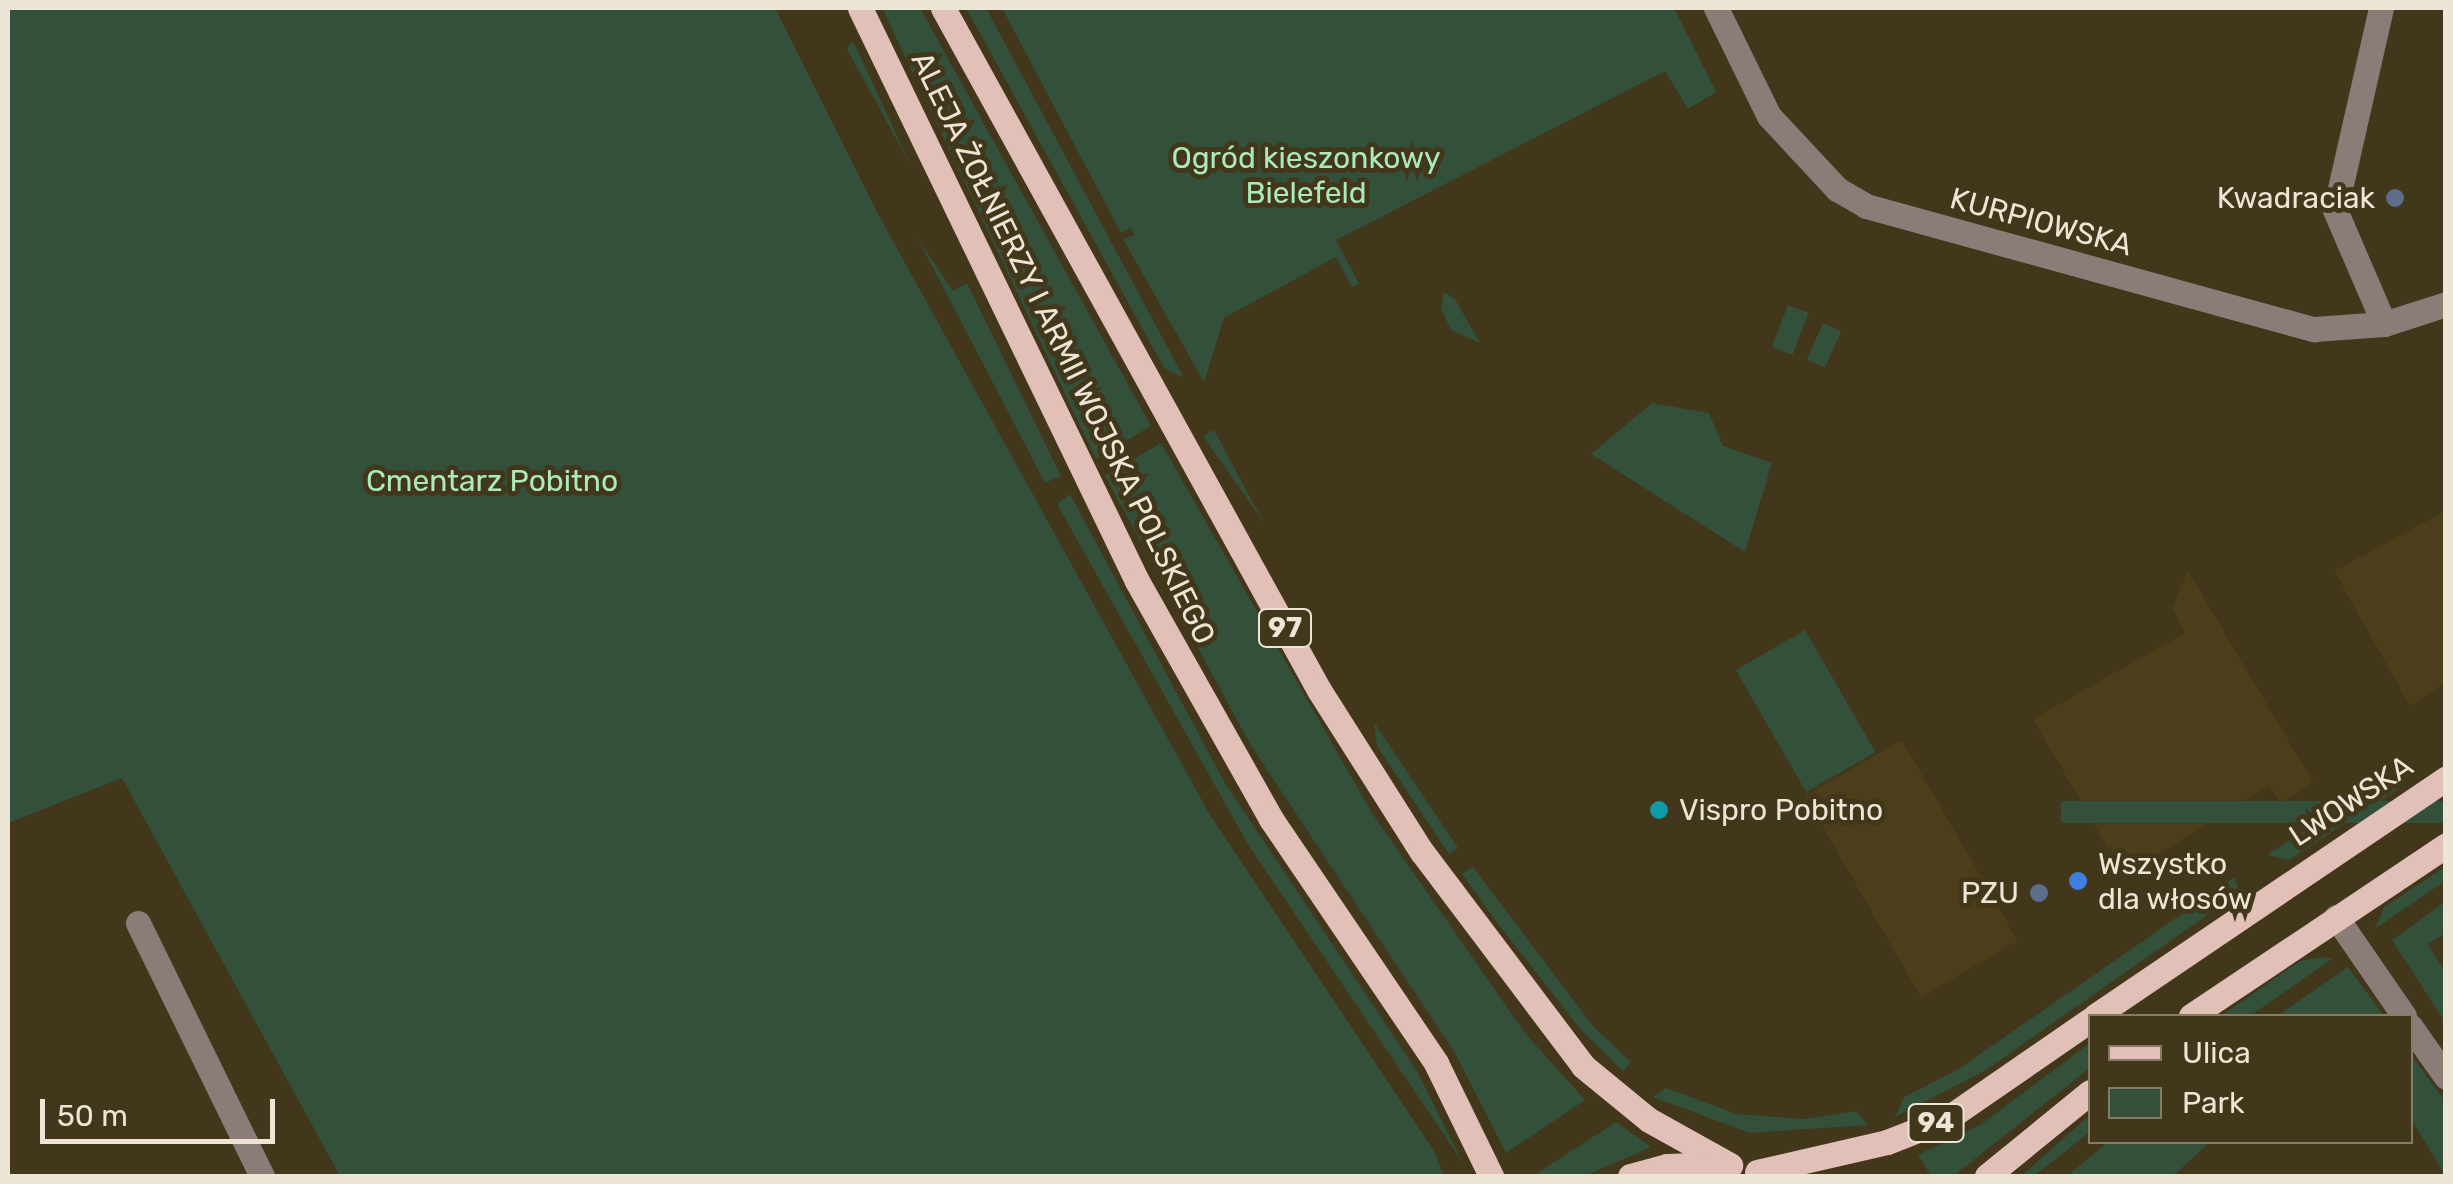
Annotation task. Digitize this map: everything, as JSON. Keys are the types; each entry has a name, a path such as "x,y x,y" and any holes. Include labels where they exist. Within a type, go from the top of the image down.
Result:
{"main road":[{"name":"ALEJA ŻOŁNIERZY I ARMII WOJSKA POLSKIEGO","path":"860,8 1058,426 1194,685 1271,819 1436,1062 1491,1176"},
{"name":"ALEJA ŻOŁNIERZY I ARMII WOJSKA POLSKIEGO","path":"943,8 1319,690 1422,852 1583,1066 1649,1120 1730,1165"},
{"name":"LWOWSKA","path":"2099,1014 2446,778"},
{"path":"2194,1014 2446,845"},
{"name":"LWOWSKA","path":"1763,1174 1887,1142 1948,1118 2088,1021"},
{"name":"94","path":"1987,1176 2088,1094"},
{"name":"94","path":"1630,1176 1667,1166 1730,1165 1763,1174"}],"street":[{"name":"KURPIOWSKA","path":"1716,8 1769,116 1837,188 1866,206 2314,329 2384,324 2446,304"},
{"path":"2381,8 2335,210 2384,324"},
{"path":"2336,917 2403,1014"},
{"path":"138,923 262,1176"},
{"path":"2413,1030 2446,1076"}],"shaded area":[{"path":"2445,511 2445,683 2410,706 2334,571"},
{"path":"2188,571 2313,782 2281,803 2269,785 2124,876 2033,719 2185,633 2172,608"},
{"path":"1902,740 2018,941 1921,997 1805,796"}],"green space":[{"name":"Cmentarz Pobitno","path":"8,8 775,8 878,214 1210,815 1434,1151 1444,1176 340,1176 122,778 8,823"},
{"path":"882,8 920,8 1151,426 1096,459"},
{"path":"966,8 986,8 1184,378 1164,368"},
{"name":"Ogród kieszonkowy Bielefeld","path":"1002,8 1674,8 1716,92 1688,109 1665,71 1336,240 1359,284 1352,287 1336,257 1224,318 1204,382 1123,239 1134,235 1131,228 1121,233"},
{"path":"851,42 855,45 912,168 847,49"},
{"path":"917,237 953,291 967,283 1061,476 1045,483"},
{"path":"1444,292 1455,299 1480,343 1451,330 1441,309"},
{"path":"1788,305 1809,313 1792,355 1772,347"},
{"path":"1823,323 1841,331 1825,368 1807,360"},
{"path":"1652,403 1709,413 1723,446 1772,463 1745,552 1591,454"},
{"path":"1214,430 1264,523 1203,436"},
{"path":"1161,443 1372,813 1525,1033 1585,1100 1506,1153 1455,1053 1250,744 1105,476"},
{"path":"1070,494 1225,783 1418,1073 1463,1163 1249,846 1057,504"},
{"path":"1805,630 1876,752 1806,792 1736,670"},
{"path":"1374,722 1458,848 1449,854 1377,746"},
{"path":"2390,774 2398,789 2289,860 2267,855"},
{"path":"2061,801 2445,801 2445,823 2061,823"},
{"path":"1473,867 1594,1027 1631,1062 1623,1071 1581,1030 1499,925 1462,874"},
{"path":"2445,867 2445,881 2375,929 2384,907"},
{"path":"2235,877 2239,893 1986,1070 1895,1117 1904,1097 1957,1070"},
{"path":"2445,902 2445,933 2428,944 2445,972 2445,1022 2392,940"},
{"path":"2332,959 2253,1014 2224,1014 2300,961"},
{"path":"2348,967 2383,1014 2280,1014"},
{"path":"2088,1044 2088,1070 1953,1176 1931,1176 1918,1155 1980,1125"},
{"path":"2413,1057 2445,1101 2445,1175 2413,1122"},
{"path":"1666,1088 1737,1114 1805,1119 1856,1111 1868,1125 1750,1133 1653,1097"},
{"path":"2088,1117 2088,1134 2034,1176 2021,1176"},
{"path":"1616,1122 1651,1147 1585,1176 1533,1176"},
{"path":"2106,1144 2208,1144 2173,1176 2067,1176"}],"place":[{"name":"Kwadraciak","path":"2395,198"},
{"name":"Vispro Pobitno","path":"1659,810"},
{"name":"Wszystko dla włosów","path":"2078,881"},
{"name":"PZU","path":"2039,893"}]}
